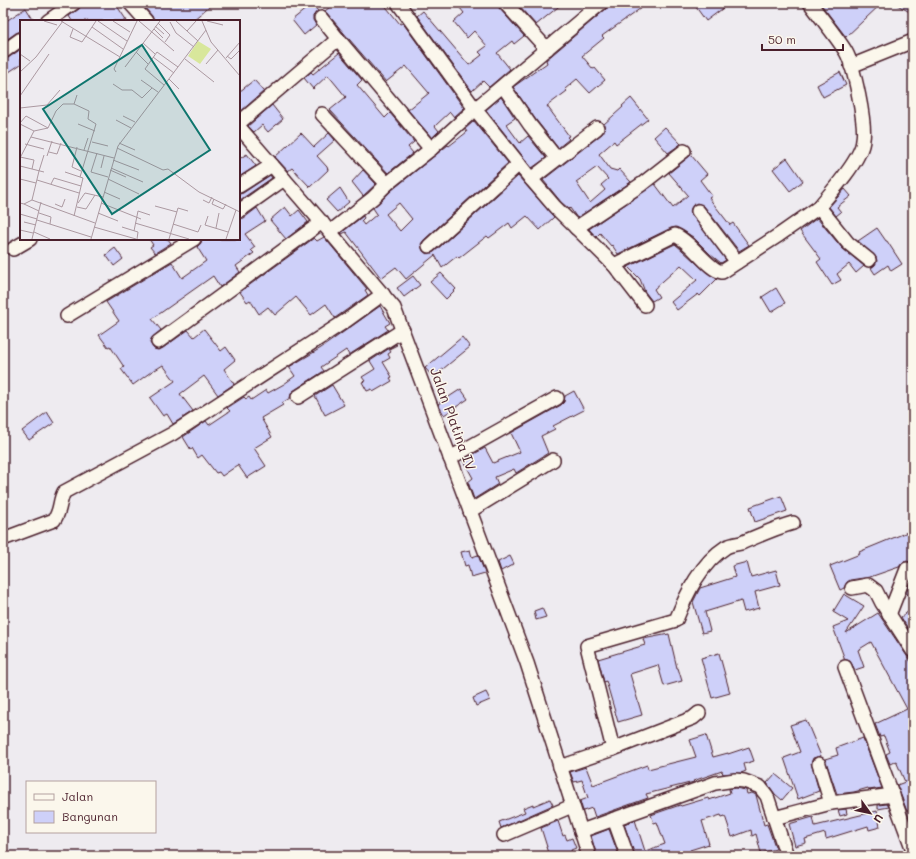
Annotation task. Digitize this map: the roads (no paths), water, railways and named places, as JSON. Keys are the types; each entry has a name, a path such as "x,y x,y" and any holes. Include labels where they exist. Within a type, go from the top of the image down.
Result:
{"street":[{"path":"49,20 74,3"},
{"path":"398,3 475,109 531,179 555,207 614,265 645,305"},
{"path":"505,3 547,49"},
{"path":"158,342 326,227 373,198 387,184 431,149 475,109 601,3"},
{"path":"614,265 676,235 686,241 714,270 722,272 819,207 850,167 859,153 864,138 863,124 851,66 846,53 810,3"},
{"path":"137,5 145,20"},
{"path":"321,18 431,149"},
{"path":"240,122 338,39"},
{"path":"3,52 20,41"},
{"path":"851,66 913,41"},
{"path":"503,86 530,125 557,159"},
{"path":"322,114 387,184"},
{"path":"531,179 597,128"},
{"name":"Jalan Platina IV","path":"240,129 326,227 394,308 527,663 589,856"},
{"path":"576,228 642,184 684,151"},
{"path":"429,246 519,164"},
{"path":"240,185 272,165"},
{"path":"240,210 284,179"},
{"path":"819,207 848,243 869,260"},
{"path":"698,211 737,262"},
{"path":"13,249 28,240"},
{"path":"67,316 192,240"},
{"path":"3,539 54,520 58,515 61,496 64,492 172,434 347,320 382,294"},
{"path":"298,397 403,330"},
{"path":"450,458 557,398"},
{"path":"470,511 553,460"},
{"path":"613,749 587,646 676,620 688,592 708,564 727,546 740,543 771,530 793,523"},
{"path":"889,615 907,569"},
{"path":"852,588 868,585 876,591 889,615 913,651"},
{"path":"845,667 913,850"},
{"path":"560,767 613,749 694,718 699,713"},
{"path":"819,764 831,803"},
{"path":"581,831 715,783 735,780 744,781 760,787 768,796 787,856"},
{"path":"774,818 831,803 893,794"},
{"path":"504,835 572,806"},
{"path":"614,819 627,855"}]}
